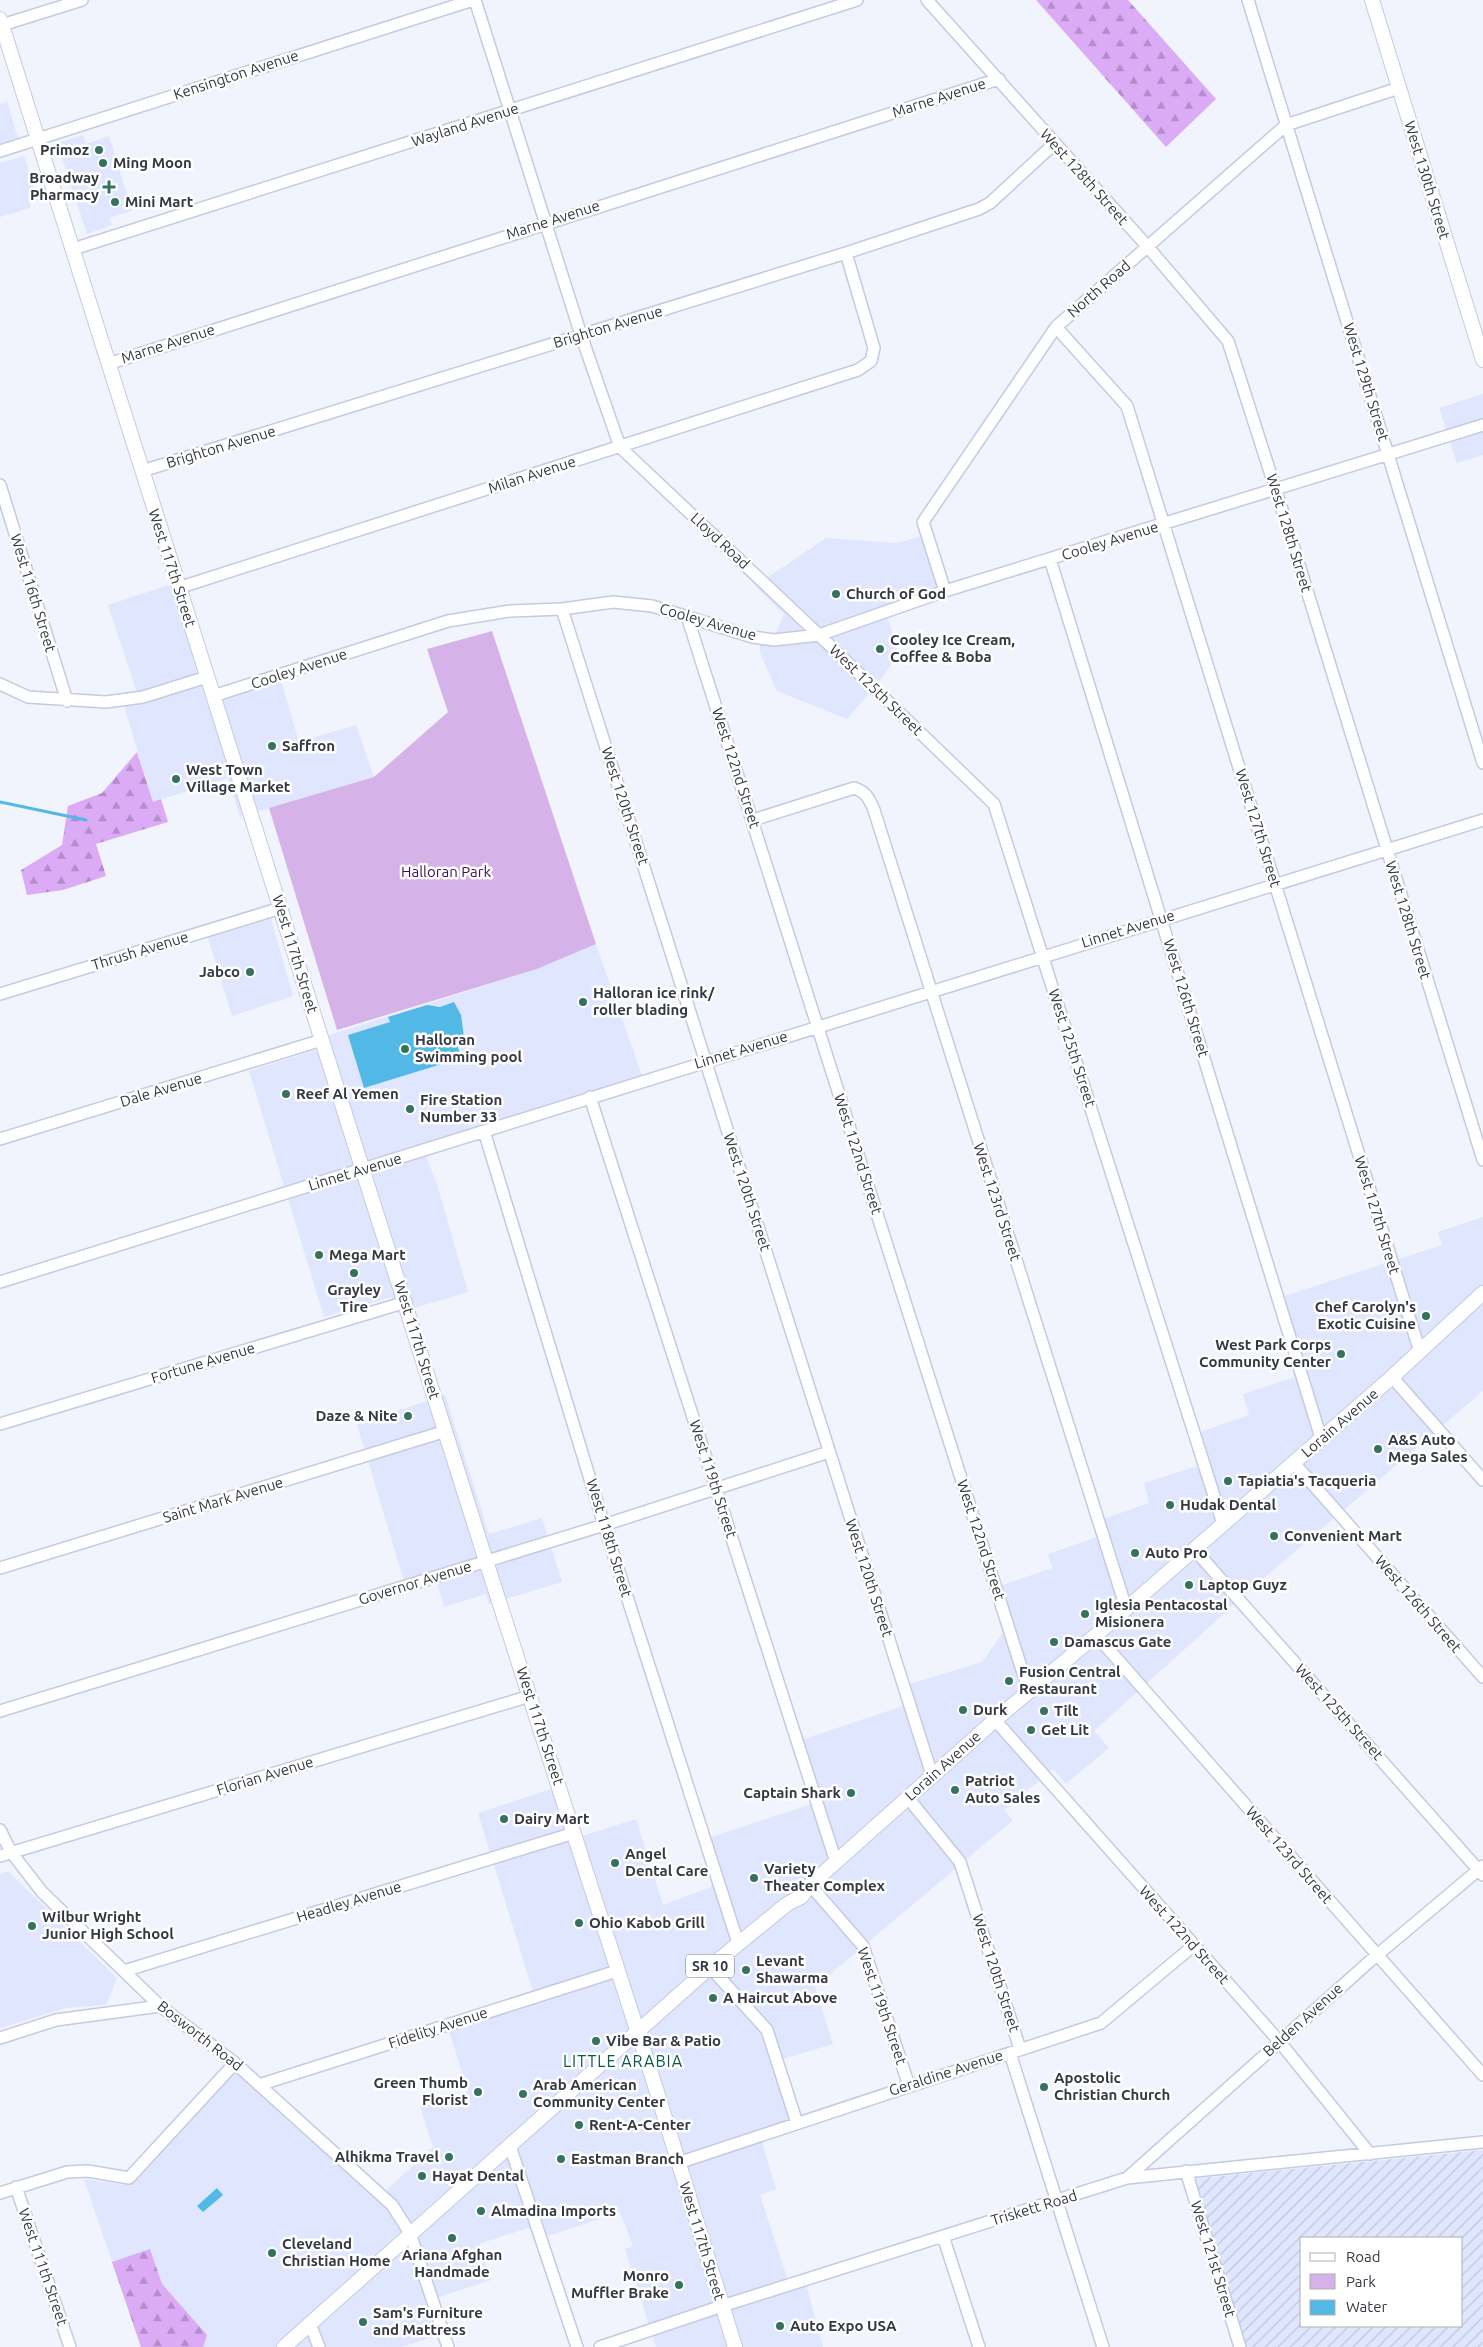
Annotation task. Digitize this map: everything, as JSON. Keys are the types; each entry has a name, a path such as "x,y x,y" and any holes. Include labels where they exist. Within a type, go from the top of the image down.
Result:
{"main road":[{"name":"West 130th Street","path":"1372,0 1483,360"},
{"name":"West 117th Street","path":"1,22 39,138 178,588 406,1302 486,1561 638,2033 735,2347"},
{"name":"Lorain Avenue","path":"284,2347 710,1967 787,1904 801,1897 810,1885 932,1775 1294,1463 1420,1352 1483,1293"}],"street":[{"path":"1,22 82,0"},
{"path":"474,0 581,336 620,447"},
{"name":"Kensington Avenue","path":"0,151 474,0"},
{"name":"Wayland Avenue","path":"73,249 856,0"},
{"name":"West 128th Street","path":"927,0 1147,246 1228,342 1276,490 1483,1160"},
{"name":"West 129th Street","path":"1248,0 1483,763"},
{"name":"Marne Avenue","path":"108,364 546,222 999,79"},
{"name":"North Road","path":"946,591 923,522 1056,327 1286,125 1399,88"},
{"name":"Brighton Avenue","path":"142,471 581,336 980,209 1054,144"},
{"name":"Milan Avenue","path":"178,588 858,370 871,361 874,348 846,253"},
{"name":"West 127th Street","path":"1056,327 1127,406 1420,1352"},
{"name":"Cooley Avenue","path":"213,696 448,621 510,611 562,609 613,602 652,606 732,632 774,640 819,635 946,591 1389,456 1483,425"},
{"name":"Lloyd Road","path":"620,447 819,635"},
{"name":"West 116th Street","path":"0,485 67,701"},
{"name":"West 126th Street","path":"1050,560 1321,1438"},
{"name":"West 120th Street","path":"562,609 932,1775"},
{"name":"West 122nd Street","path":"687,616 1029,1692"},
{"name":"West 125th Street","path":"819,635 994,804 1223,1524"},
{"path":"0,684 28,697 106,702 144,697 207,677"},
{"name":"West 123rd Street","path":"753,820 854,788 868,796 1126,1608"},
{"name":"Linnet Avenue","path":"0,1282 364,1170 705,1060 1483,820"},
{"name":"Thrush Avenue","path":"0,994 281,908"},
{"name":"Dale Avenue","path":"0,1139 322,1040"},
{"name":"West 119th Street","path":"590,1097 836,1862"},
{"name":"West 118th Street","path":"484,1131 604,1525 738,1943"},
{"name":"Fortune Avenue","path":"0,1424 406,1302"},
{"path":"1392,1377 1483,1480"},
{"name":"Saint Mark Avenue","path":"0,1568 446,1431"},
{"name":"Governor Avenue","path":"0,1712 604,1525 829,1452"},
{"name":"West 126th Street","path":"1294,1463 1483,1677"},
{"name":"West 125th Street","path":"1194,1549 1482,1870"},
{"name":"West 123rd Street","path":"1096,1635 1483,2075"},
{"name":"Florian Avenue","path":"0,1856 530,1696"},
{"name":"West 122nd Street","path":"995,1720 1279,2041 1370,2154"},
{"name":"West 120th Street","path":"908,1798 960,1862 1057,2201 1103,2347"},
{"name":"Bosworth Road","path":"0,1830 12,1852 42,1892 160,2006 235,2063 392,2205 410,2233 448,2347"},
{"name":"Headley Avenue","path":"124,1971 574,1833"},
{"name":"Belden Avenue","path":"1127,2178 1377,1955 1482,1870"},
{"name":"West 119th Street","path":"810,1885 863,1946 909,2086"},
{"name":"Geraldine Avenue","path":"678,2163 1101,2023 1193,1946"},
{"path":"710,1967 767,2030 797,2123"},
{"name":"Fidelity Avenue","path":"259,2085 617,1971"},
{"path":"0,2038 56,2020 160,2006"},
{"path":"0,2192 68,2172 88,2171 129,2178 235,2063"},
{"name":"Triskett Road","path":"600,2347 722,2306 1127,2178 1483,2142"},
{"path":"510,2146 577,2347"},
{"name":"West 121st Street","path":"1186,2171 1240,2347"},
{"name":"West 111th Street","path":"16,2188 70,2347"},
{"path":"943,2236 979,2347"},
{"path":"310,2324 319,2347"}],"shaded area":[{"path":"7,102 18,138 0,144 0,104"},
{"path":"83,135 86,144 109,136 132,211 109,218 112,225 87,234 57,143"},
{"path":"24,156 37,194 31,197 30,208 0,217 0,163"},
{"path":"1483,394 1483,455 1457,463 1439,408"},
{"path":"921,536 942,598 887,616 899,654 877,684 847,719 777,691 760,653 759,633 776,633 784,614 755,586 826,538 898,543"},
{"path":"181,581 219,697 280,677 299,742 356,725 374,777 240,817 228,778 153,802 124,706 140,701 108,605"},
{"path":"267,904 293,996 232,1016 204,925"},
{"path":"596,944 645,1084 425,1155 437,1184 468,1292 397,1313 391,1297 324,1317 249,1071 332,1045 329,1035 537,969"},
{"path":"1483,1217 1483,1391 1250,1590 1094,1731 1109,1748 1066,1784 1053,1769 1004,1810 1013,1820 815,1987 833,2044 776,2061 794,2121 759,2133 776,2189 760,2195 788,2281 804,2276 823,2347 656,2347 625,2249 633,2246 620,2212 536,2240 531,2227 479,2244 491,2280 427,2301 438,2335 402,2347 141,2347 84,2179 124,2185 138,2178 235,2072 376,2200 433,2147 420,2106 468,2091 448,2028 536,2002 478,1813 557,1787 573,1839 636,1819 663,1905 716,1885 702,1840 815,1803 795,1742 906,1705 900,1687 982,1662 1007,1627 994,1588 1052,1568 1048,1554 1097,1537 1092,1523 1149,1503 1144,1483 1201,1465 1192,1435 1249,1415 1243,1394 1298,1376 1275,1299 1442,1245 1438,1232"},
{"path":"445,1395 489,1534 542,1518 562,1582 489,1604 486,1594 444,1607 437,1582 407,1591 357,1424"},
{"name":"Wilbur Wright Junior High School","path":"8,1871 117,1978 106,2005 66,2008 0,2028 0,1874"},
{"path":"1483,2150 1483,2347 1241,2347 1183,2180"}],"green space":[{"path":"1036,0 1128,0 1216,99 1166,147"},
{"name":"Halloran Park","path":"492,631 596,944 537,969 337,1030 269,808 374,777 448,712 427,649"},
{"path":"137,752 153,802 161,799 168,822 96,844 106,876 63,890 27,895 21,870 62,845 68,806 102,793"},
{"path":"150,2249 162,2284 207,2335 203,2347 141,2347 112,2262"}],"water":[{"name":"Halloran Swimming pool","path":"454,1002 461,1015 464,1037 456,1040 461,1058 364,1088 348,1035 390,1022 388,1017 427,1005 440,1007"},
{"path":"217,2188 223,2195 203,2212 197,2206"}],"waterway":[{"path":"0,802 86,820"}],"place":[{"name":"Primoz","path":"99,150"},
{"name":"Ming Moon","path":"103,163"},
{"name":"Broadway Pharmacy","path":"109,187"},
{"name":"Mini Mart","path":"115,202"},
{"name":"Church of God","path":"836,594"},
{"name":"Cooley Ice Cream, Coffee & Boba","path":"880,649"},
{"name":"Saffron","path":"272,746"},
{"name":"West Town Village Market","path":"176,779"},
{"name":"Jabco","path":"250,972"},
{"name":"Halloran ice rink/ roller blading","path":"583,1002"},
{"name":"Halloran Swimming pool","path":"405,1049"},
{"name":"Reef Al Yemen","path":"286,1094"},
{"name":"Fire Station Number 33","path":"410,1109"},
{"name":"Mega Mart","path":"319,1255"},
{"name":"Grayley Tire","path":"354,1273"},
{"name":"Chef Carolyn's Exotic Cuisine","path":"1426,1316"},
{"name":"West Park Corps Community Center","path":"1341,1354"},
{"name":"Daze & Nite","path":"408,1416"},
{"name":"A&S Auto Mega Sales","path":"1378,1449"},
{"name":"Tapiatia's Tacqueria","path":"1228,1481"},
{"name":"Hudak Dental","path":"1170,1505"},
{"name":"Convenient Mart","path":"1274,1536"},
{"name":"Auto Pro","path":"1135,1553"},
{"name":"Laptop Guyz","path":"1189,1585"},
{"name":"Iglesia Pentacostal Misionera","path":"1085,1614"},
{"name":"Damascus Gate","path":"1054,1642"},
{"name":"Fusion Central Restaurant","path":"1009,1681"},
{"name":"Durk","path":"963,1710"},
{"name":"Tilt","path":"1044,1711"},
{"name":"Get Lit","path":"1031,1730"},
{"name":"Patriot Auto Sales","path":"955,1790"},
{"name":"Captain Shark","path":"851,1793"},
{"name":"Dairy Mart","path":"504,1819"},
{"name":"Angel Dental Care","path":"615,1863"},
{"name":"Variety Theater Complex","path":"754,1878"},
{"name":"Ohio Kabob Grill","path":"579,1923"},
{"name":"Wilbur Wright Junior High School","path":"32,1926"},
{"name":"Levant Shawarma","path":"746,1970"},
{"name":"A Haircut Above","path":"713,1998"},
{"name":"Vibe Bar & Patio","path":"596,2041"},
{"name":"Apostolic Christian Church","path":"1044,2087"},
{"name":"Green Thumb Florist","path":"478,2092"},
{"name":"Arab American Community Center","path":"523,2094"},
{"name":"Rent-A-Center","path":"579,2125"},
{"name":"Alhikma Travel","path":"449,2157"},
{"name":"Eastman Branch","path":"561,2159"},
{"name":"Hayat Dental","path":"422,2176"},
{"name":"Almadina Imports","path":"481,2211"},
{"name":"Ariana Afghan Handmade","path":"452,2238"},
{"name":"Cleveland Christian Home","path":"272,2253"},
{"name":"Monro Muffler Brake","path":"679,2285"},
{"name":"Sam's Furniture and Mattress","path":"363,2322"},
{"name":"Auto Expo USA","path":"780,2326"}],"district":[{"name":"LITTLE ARABIA","path":"623,2061"}]}
